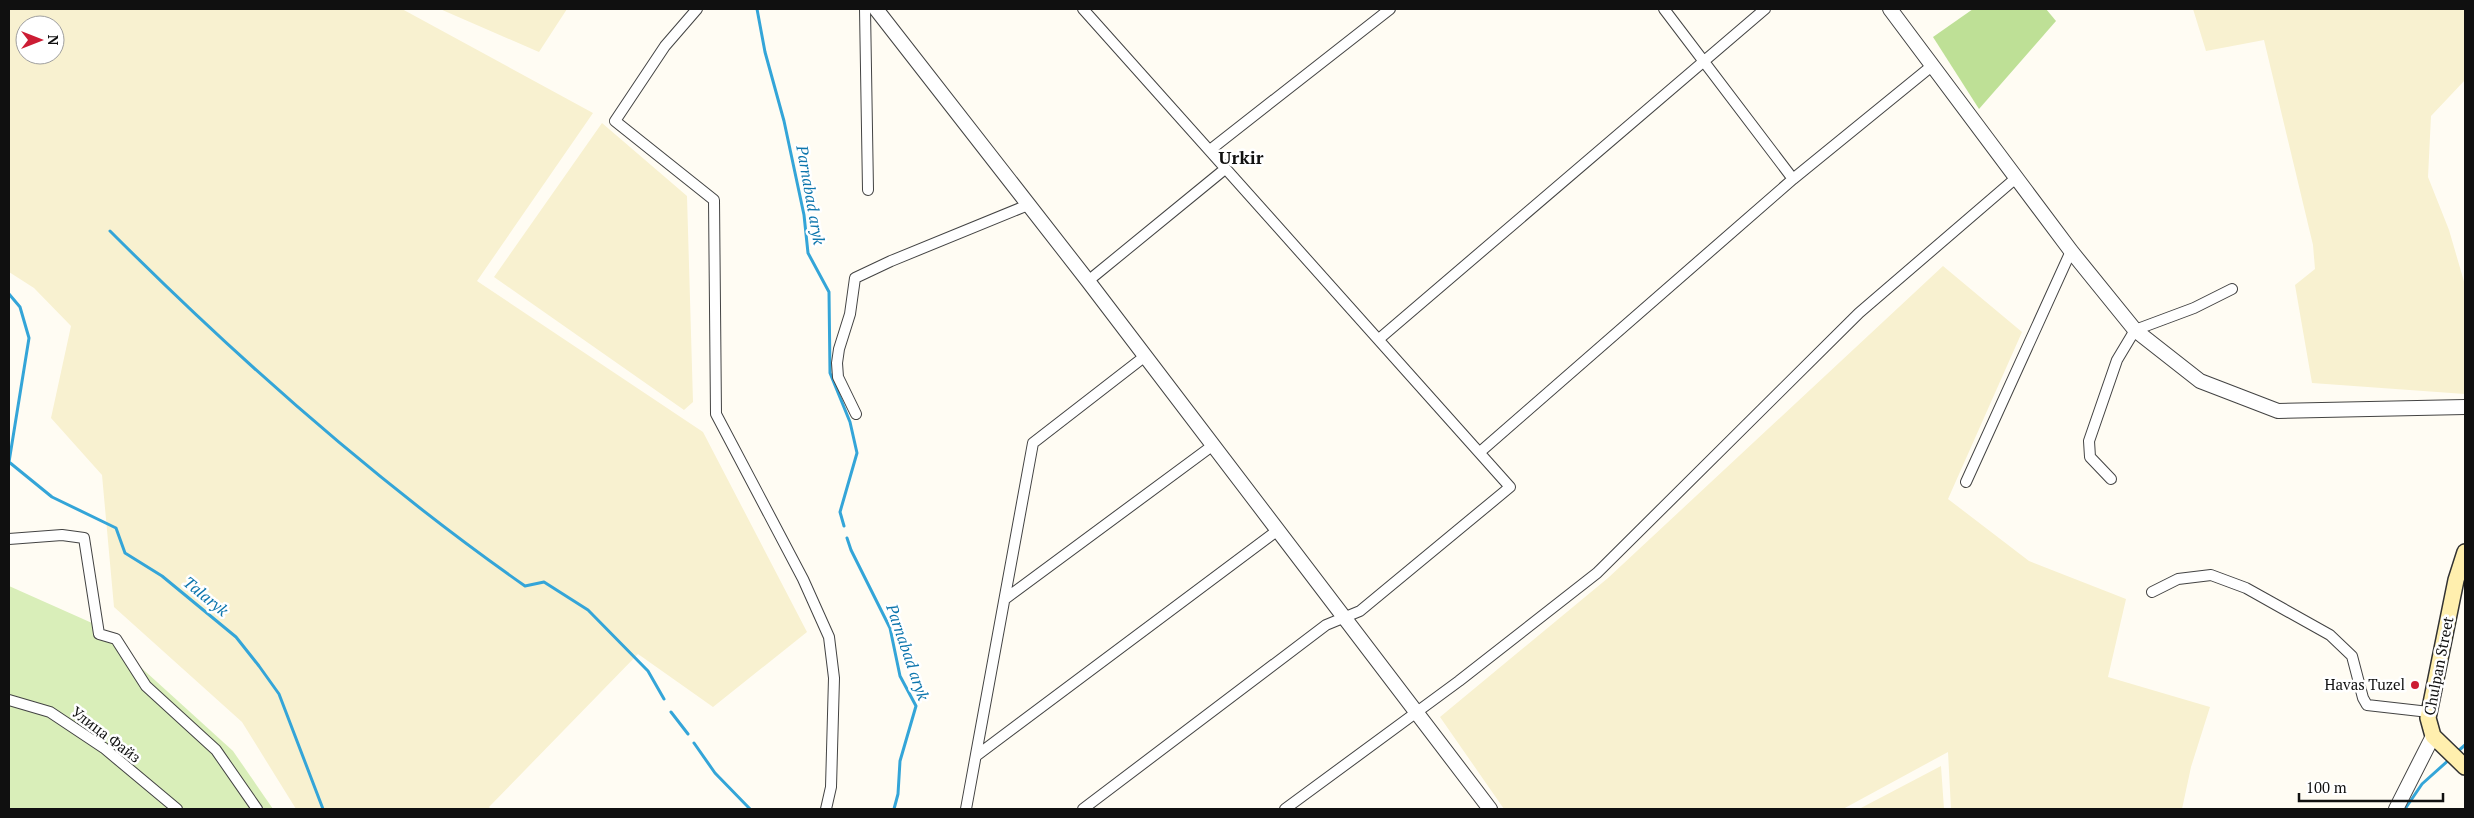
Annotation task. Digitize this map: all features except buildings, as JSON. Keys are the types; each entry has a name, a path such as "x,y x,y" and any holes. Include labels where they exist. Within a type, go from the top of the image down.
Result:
{"main road":[{"name":"Chulpan Street","path":"2463,762 2448,752 2433,736 2429,725 2428,712 2456,580 2465,552"}],"street":[{"path":"697,9 665,46 615,121 714,200 716,414 803,578 829,636 834,678 831,787 826,809"},
{"path":"865,9 868,190"},
{"path":"876,9 1088,281 1490,809"},
{"path":"1083,9 1380,339 1510,487 1360,610 1326,625 1083,809"},
{"path":"1210,150 1390,9"},
{"path":"1664,9 1793,179"},
{"path":"1380,339 1765,9"},
{"path":"1890,9 2071,251 2134,330 2200,381 2278,411 2465,407"},
{"path":"1480,452 1793,179 1933,65"},
{"path":"1088,281 1225,169"},
{"path":"1288,808 1418,712 1597,573 1859,313 2016,178"},
{"path":"856,414 838,377 837,363 839,348 850,314 855,278 891,261 1028,205"},
{"path":"1966,482 2071,251"},
{"path":"2111,479 2090,457 2089,441 2117,360 2134,330 2194,308 2232,289"},
{"path":"966,809 1033,443 1144,357"},
{"path":"1005,599 1212,446"},
{"path":"976,756 1278,530"},
{"path":"9,539 62,535 84,538 99,634 116,639 146,686 216,750 257,809"},
{"path":"2152,592 2178,579 2211,575 2246,588 2336,640 2352,656 2363,698 2367,705 2428,712"},
{"name":"Улица Файз","path":"9,700 50,712 104,748 178,809"},
{"path":"2396,809 2433,736"}],"shaded area":[{"path":"9,9 402,9 593,113 477,281 703,432 807,632 713,707 638,654 489,807 491,809 296,809 242,722 114,607 102,475 51,418 71,326 34,288 9,272"},
{"path":"440,9 567,9 539,52"},
{"path":"2193,9 2465,9 2465,80 2431,116 2428,177 2449,230 2465,285 2465,394 2312,383 2295,285 2315,269 2313,245 2264,40 2206,51"},
{"path":"602,123 687,196 693,402 684,410 494,277"},
{"path":"1943,266 2022,332 1948,499 2029,561 2126,599 2108,677 2210,707 2191,767 2182,809 1951,809 1948,752 1843,809 1504,809 1440,717 1608,578"},
{"path":"1941,766 1944,809 1859,809"}],"green space":[{"path":"1973,9 2046,9 2056,21 1979,109 1933,37"},
{"path":"9,586 92,623 233,751 273,809 9,809"}],"waterway":[{"name":"Parnabad aryk","path":"757,9 765,52 784,121 804,215 808,253 829,292 830,373 850,422 857,453 840,512 844,526"},
{"path":"110,231 258,372 310,418 416,505 525,586 544,582 588,610 648,671 664,699"},
{"name":"Talaryk","path":"9,294 20,307 29,338 9,462"},
{"name":"Talaryk","path":"9,462 52,497 116,528 125,553 162,576 236,637 279,694 323,809"},
{"name":"Parnabad aryk","path":"847,538 851,550 890,628 900,676 916,706 900,761 898,794 894,809"},
{"path":"671,712 688,734"},
{"path":"694,743 715,773 750,809"},
{"path":"2457,752 2465,745"},
{"path":"2405,809 2422,784 2451,758"}],"place":[{"name":"Havas Tuzel","path":"2415,685"}],"district":[{"name":"Urkir","path":"1241,158"}]}
